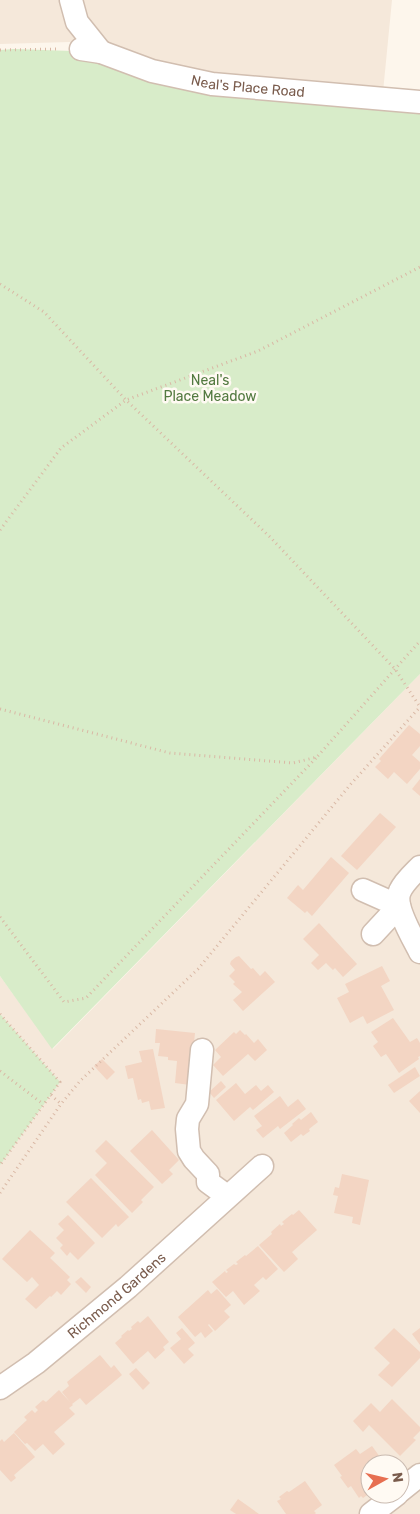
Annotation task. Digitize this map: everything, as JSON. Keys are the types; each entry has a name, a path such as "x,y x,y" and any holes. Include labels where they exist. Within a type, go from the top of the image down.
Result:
{"street":[{"path":"71,0 77,22 91,50"},
{"name":"Neal's Place Road","path":"91,50 152,71 212,84 420,102"},
{"path":"420,867 399,892 399,906 420,952"},
{"path":"363,890 399,906"},
{"path":"373,934 399,906"},
{"path":"202,1050 197,1104 188,1119 189,1152 208,1174 208,1182 227,1196"},
{"name":"Richmond Gardens","path":"0,1388 36,1363 128,1287 262,1166"},
{"path":"410,1484 420,1475"},
{"path":"370,1514 384,1504"}],"path":[{"path":"0,50 91,50"},
{"path":"0,530 61,448 126,400 258,351 420,268"},
{"path":"0,284 44,312 126,400 270,537 396,669 420,707 344,792 198,969 80,1081 61,1104 0,1192"},
{"path":"0,917 64,1002 86,998 317,757 420,641"},
{"path":"0,709 170,753 293,763 317,757"},
{"path":"0,1014 60,1082 0,1165"},
{"path":"0,1072 43,1104"},
{"path":"50,1095 61,1104"}],"shaded area":[{"path":"0,0 392,0 383,92 188,73 104,41 0,44"},
{"path":"420,674 420,1514 0,1514 0,976 53,1049"}],"green space":[{"name":"Neal's Place Meadow","path":"0,50 101,52 152,71 420,102 420,674 52,1049 0,976"},
{"path":"0,1014 60,1082 0,1165"}],"building":[{"path":"409,725 420,734 420,746 412,755 420,762 420,769 407,784 394,772 388,779 375,767 381,761 379,759"},
{"path":"420,779 420,796 412,789"},
{"path":"380,813 396,827 357,870 341,856"},
{"path":"331,857 349,873 312,916 307,911 305,913 287,898 298,885 303,890"},
{"path":"319,923 357,964 343,977 335,968 333,970 326,963 318,970 311,963 319,955 303,939"},
{"path":"239,956 260,976 265,971 275,982 243,1011 233,1000 242,992 233,984 235,982 229,976 235,970 230,964 231,961"},
{"path":"382,966 390,981 381,986 394,1010 367,1024 363,1016 350,1023 337,998 349,992 345,984"},
{"path":"393,1018 410,1042 417,1038 420,1043 419,1059 399,1073 386,1054 381,1057 373,1046 378,1042 371,1032"},
{"path":"156,1029 195,1033 190,1085 175,1083 177,1061 168,1060 168,1057 158,1056 160,1043 155,1043"},
{"path":"240,1030 254,1043 258,1039 267,1050 255,1061 248,1054 223,1076 213,1065 221,1057 215,1050 234,1032 236,1034"},
{"path":"153,1049 165,1108 151,1110 149,1101 142,1103 141,1099 138,1100 133,1078 128,1079 125,1066 142,1062 139,1051"},
{"path":"102,1059 115,1072 107,1080 94,1066"},
{"path":"415,1067 420,1076 394,1093 388,1085"},
{"path":"221,1081 226,1087 214,1098 209,1092"},
{"path":"236,1083 245,1094 256,1085 261,1091 268,1085 274,1092 253,1110 250,1107 234,1121 216,1100"},
{"path":"420,1091 420,1113 409,1101"},
{"path":"280,1096 288,1107 298,1099 306,1109 280,1129 278,1126 263,1138 256,1130 262,1126 254,1116"},
{"path":"311,1112 318,1122 309,1129 310,1131 303,1136 301,1134 291,1142 284,1133 299,1118 301,1120"},
{"path":"152,1130 179,1160 169,1170 173,1174 162,1184 130,1151"},
{"path":"106,1140 154,1187 141,1200 143,1202 132,1213 95,1175 107,1163 95,1151"},
{"path":"342,1174 369,1180 360,1225 352,1223 353,1217 334,1213 338,1196 333,1195 335,1187 339,1188"},
{"path":"91,1178 129,1217 118,1227 116,1224 102,1238 66,1202"},
{"path":"299,1210 317,1230 292,1252 298,1259 284,1272 259,1245 280,1224 281,1226 284,1224 282,1222"},
{"path":"68,1215 95,1243 78,1260 70,1252 67,1256 60,1248 63,1245 56,1238 64,1230 58,1224"},
{"path":"30,1230 55,1253 50,1258 70,1277 67,1280 71,1284 61,1295 57,1291 36,1309 25,1299 39,1285 32,1277 27,1282 2,1259"},
{"path":"258,1246 278,1269 266,1280 263,1277 254,1285 260,1291 244,1305 233,1291 226,1297 212,1282 225,1271 226,1273 228,1272 226,1270 234,1264 238,1264 236,1262"},
{"path":"81,1277 91,1287 86,1293 75,1282"},
{"path":"217,1289 231,1305 224,1311 230,1317 215,1331 209,1324 213,1331 205,1338 201,1332 195,1337 178,1317 208,1290 211,1294"},
{"path":"148,1316 169,1342 163,1347 165,1350 155,1359 148,1351 133,1364 115,1343 128,1330 132,1329 131,1327 138,1321 140,1323"},
{"path":"182,1328 195,1343 188,1349 194,1355 184,1364 170,1348 181,1339 176,1333"},
{"path":"394,1328 420,1352 420,1358 392,1387 378,1375 390,1363 374,1348"},
{"path":"420,1328 420,1345 412,1334"},
{"path":"100,1355 111,1368 114,1365 122,1375 86,1405 80,1398 72,1404 69,1408 75,1414 54,1432 65,1444 53,1455 43,1444 35,1451 27,1443 25,1444 14,1432 27,1420 24,1417 32,1410 35,1413 38,1410 35,1407 43,1400 46,1402 59,1390 70,1402 62,1392 69,1386 67,1382"},
{"path":"136,1368 150,1383 143,1390 129,1374"},
{"path":"392,1399 420,1427 420,1431 413,1438 416,1440 402,1454 398,1454 369,1425 363,1432 353,1421 371,1403 380,1412"},
{"path":"14,1433 35,1457 14,1475 16,1478 11,1482 0,1470 0,1441 2,1439 4,1442"},
{"path":"372,1446 378,1454 360,1454"},
{"path":"356,1449 360,1454 359,1498 351,1486 348,1488 334,1465"},
{"path":"305,1481 322,1505 314,1511 315,1514 286,1514 277,1501 281,1499 279,1497"},
{"path":"238,1499 259,1514 236,1514 230,1510"}]}
